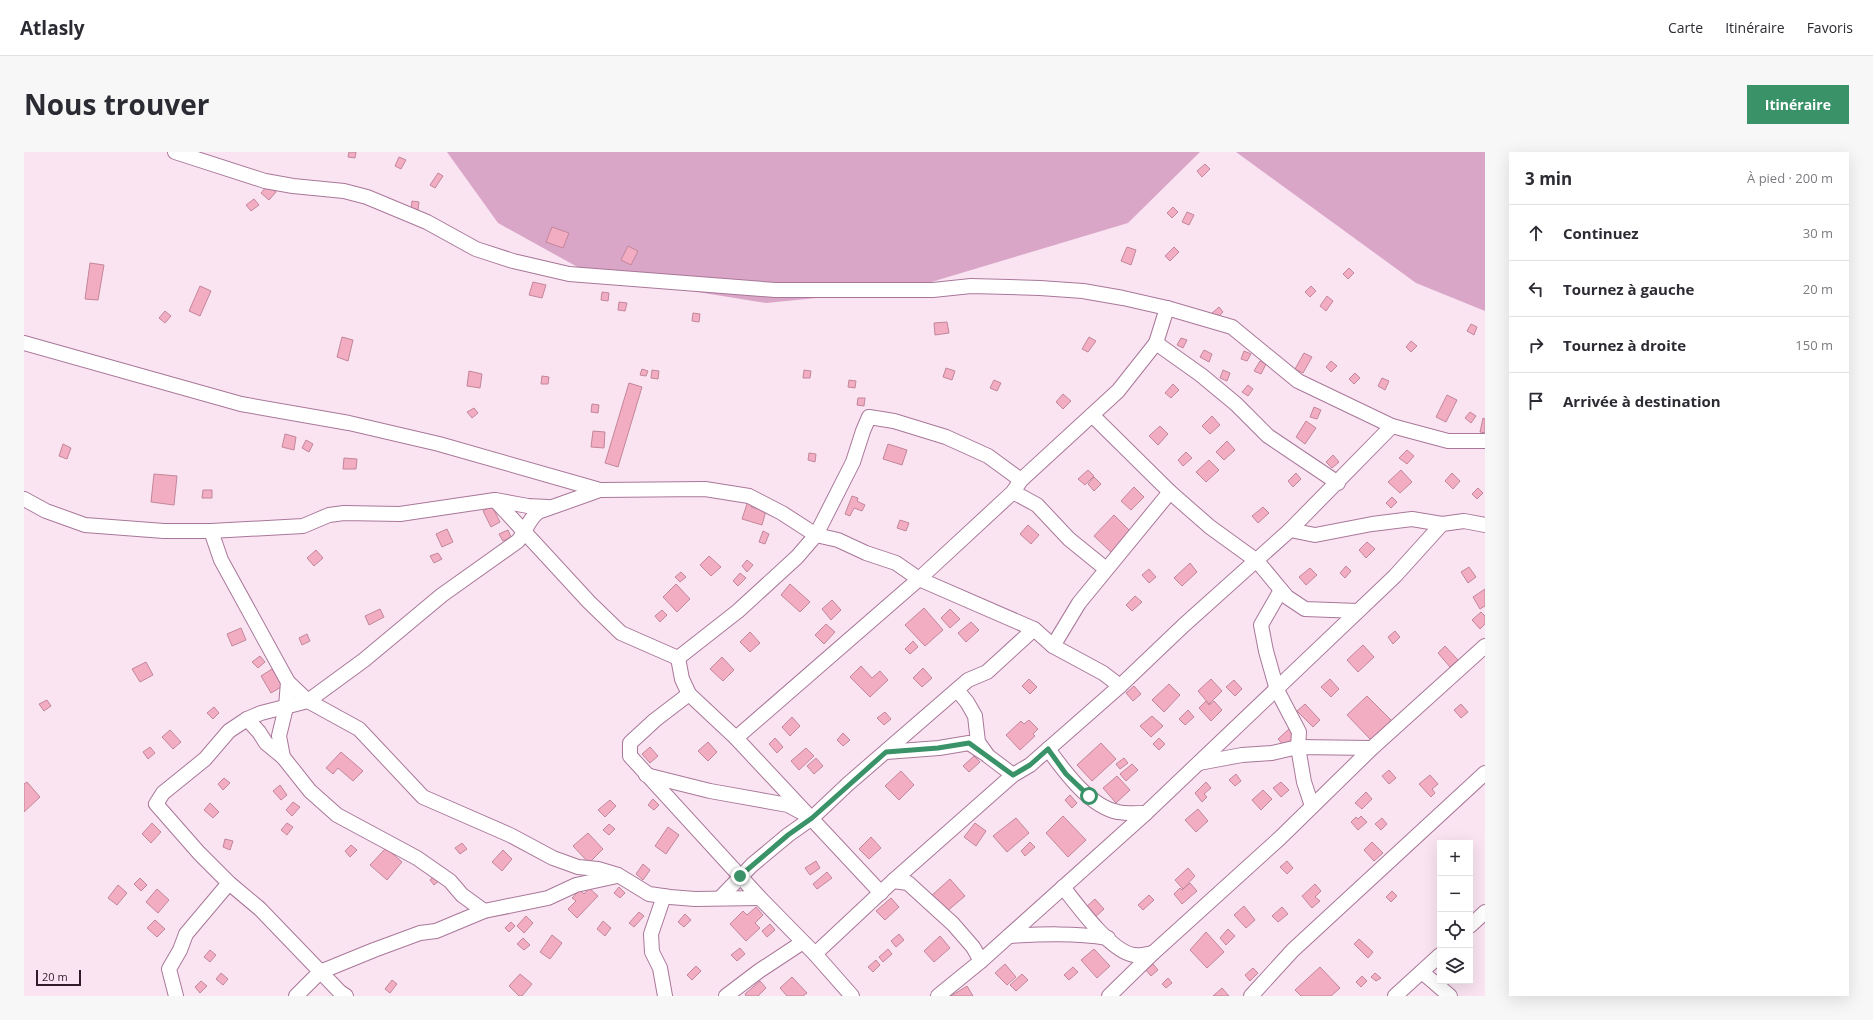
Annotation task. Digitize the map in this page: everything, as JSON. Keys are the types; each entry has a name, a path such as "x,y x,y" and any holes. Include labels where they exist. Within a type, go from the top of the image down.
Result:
{"street":[{"path":"174,152 265,181 293,186 344,191 367,197 427,222 476,249 513,261 569,274 775,290 933,290 971,286 1040,288 1082,291 1167,308 1232,327 1298,382 1392,426 1448,441 1485,441"},
{"path":"736,738 919,579 1013,492 1021,480 1118,391 1156,343 1167,308"},
{"path":"24,343 241,404 349,423 439,444 600,490 704,489 732,492 749,496 782,513 816,535 838,540 866,553 896,563 919,579 1034,629 1053,646 1103,673 1120,686"},
{"path":"1156,343 1201,375 1236,404 1268,436 1338,483"},
{"path":"1092,415 1170,492 1210,527 1257,561 1287,597 1305,609 1358,611"},
{"path":"678,658 738,611 797,557 816,535 853,462 869,417 894,421 946,437 988,456 1021,480"},
{"path":"815,954 893,881 1013,775 1030,765 1120,686 1184,625 1257,561 1338,483 1392,426"},
{"path":"346,996 320,972 260,909 229,883 199,853 156,804 163,793 205,758 229,731 247,719 261,713 308,701 364,660 442,595 518,541 524,533 526,524 531,517 538,512 600,490"},
{"path":"1013,492 1037,505 1069,538 1106,568"},
{"path":"1053,646 1080,603 1106,568 1134,538 1170,492"},
{"path":"24,499 46,511 85,524 164,531 211,531 303,526 329,516 344,513 400,514 495,500 549,508"},
{"path":"495,500 589,602 621,633 678,658"},
{"path":"1290,530 1315,535 1372,524 1412,519 1442,524 1464,521 1485,525"},
{"path":"938,996 981,961 1146,813 1277,690 1395,576 1442,524"},
{"path":"211,531 224,567 288,682 308,701 360,729 423,797 505,833 553,858 578,866 618,875 649,894 664,896 760,898"},
{"path":"1281,590 1261,626 1266,651 1277,690 1299,732 1298,747 1304,782 1312,806"},
{"path":"720,898 740,876 788,835 812,818 968,680 987,672 1034,629"},
{"path":"1109,996 1153,953 1280,838 1372,748 1485,646"},
{"path":"678,658 682,679 689,694 736,738 881,893"},
{"path":"283,757 279,736 286,707 288,682"},
{"path":"957,690 967,702 975,716 978,742 988,756"},
{"path":"689,694 655,720 630,743 630,756 760,898 815,954 852,996"},
{"path":"247,719 259,732 266,743 283,757 310,791 337,815 417,858 450,881 462,895 484,911"},
{"path":"886,752 938,748 969,743 1013,775"},
{"path":"1199,763 1242,755 1272,753 1298,747 1372,748"},
{"path":"1048,749 1066,774 1089,796 1110,809 1119,812 1146,813"},
{"path":"1251,996 1293,950 1485,773"},
{"path":"646,775 710,791 788,805 812,818"},
{"path":"296,996 320,972 420,933 436,931 484,911 548,898 576,885 618,875"},
{"path":"893,881 908,883 953,924 973,947 981,961"},
{"path":"176,996 169,969 180,950 186,934 229,883"},
{"path":"1063,887 1081,912 1117,946 1134,955 1153,953"},
{"path":"664,896 651,934 652,952 660,968 665,996"},
{"path":"1473,923 1485,912"},
{"path":"1009,936 1051,933 1079,934 1108,938"},
{"path":"726,996 759,971 803,942"},
{"path":"1395,996 1437,958"},
{"path":"1422,972 1450,996"}],"shaded area":[{"path":"447,152 1200,152 1128,223 908,289 766,303 592,275 498,223"},
{"path":"1236,152 1485,152 1485,311 1416,283"}],"building":[{"path":"349,152 356,152 355,158 348,157"},
{"path":"399,157 406,160 401,169 395,166"},
{"path":"1205,164 1210,169 1202,177 1197,171"},
{"path":"438,173 443,176 435,188 430,185"},
{"path":"268,185 276,192 269,200 261,193"},
{"path":"254,199 259,205 251,211 246,205"},
{"path":"412,201 419,202 418,210 411,209"},
{"path":"1173,207 1178,212 1172,218 1167,213"},
{"path":"1187,212 1194,215 1189,225 1182,222"},
{"path":"552,227 569,233 563,248 546,242"},
{"path":"628,246 638,251 631,265 621,260"},
{"path":"1127,247 1136,250 1131,265 1121,261"},
{"path":"1174,247 1179,252 1170,261 1165,256"},
{"path":"90,263 104,265 98,300 85,299"},
{"path":"1349,268 1354,273 1348,279 1343,274"},
{"path":"533,282 546,285 542,298 529,295"},
{"path":"200,286 211,291 200,316 189,311"},
{"path":"1311,286 1316,291 1310,297 1305,292"},
{"path":"602,292 609,293 608,301 601,300"},
{"path":"1327,296 1333,301 1326,311 1320,306"},
{"path":"619,302 627,303 625,311 618,310"},
{"path":"1219,307 1223,312 1216,319 1211,314"},
{"path":"165,311 171,316 165,323 159,318"},
{"path":"693,313 700,314 699,322 692,321"},
{"path":"947,322 949,333 935,335 934,323"},
{"path":"1471,324 1477,327 1474,335 1467,331"},
{"path":"342,337 353,340 348,361 337,357"},
{"path":"1089,337 1096,341 1088,352 1082,349"},
{"path":"1181,338 1187,340 1183,348 1177,345"},
{"path":"1411,341 1417,346 1411,352 1406,347"},
{"path":"1204,350 1212,354 1209,362 1200,357"},
{"path":"1244,351 1251,354 1247,361 1241,359"},
{"path":"1304,353 1312,357 1303,373 1295,369"},
{"path":"1260,361 1266,364 1261,374 1254,371"},
{"path":"1331,361 1337,366 1331,372 1326,367"},
{"path":"946,368 955,371 952,380 943,377"},
{"path":"642,369 648,371 646,376 640,375"},
{"path":"652,370 659,371 658,379 651,378"},
{"path":"804,370 811,371 810,378 803,378"},
{"path":"1223,370 1230,373 1227,381 1220,378"},
{"path":"469,371 482,374 480,388 467,386"},
{"path":"1355,373 1360,378 1354,384 1349,379"},
{"path":"542,376 549,377 548,384 541,384"},
{"path":"1382,378 1389,381 1385,390 1378,386"},
{"path":"849,380 856,381 855,388 848,387"},
{"path":"994,380 1001,383 997,391 990,388"},
{"path":"629,383 642,387 618,467 605,463"},
{"path":"1173,384 1179,390 1171,398 1165,393"},
{"path":"1248,385 1253,389 1248,396 1242,392"},
{"path":"1063,394 1071,401 1063,409 1056,402"},
{"path":"1447,395 1457,400 1446,422 1436,417"},
{"path":"858,398 865,398 864,406 857,405"},
{"path":"592,404 599,405 598,413 591,412"},
{"path":"1314,407 1321,410 1317,419 1310,417"},
{"path":"474,408 478,413 472,418 467,412"},
{"path":"1470,412 1476,416 1471,423 1465,418"},
{"path":"1212,416 1220,425 1210,434 1202,426"},
{"path":"1483,418 1485,419 1485,433 1480,432"},
{"path":"1306,421 1316,428 1305,444 1296,437"},
{"path":"1160,426 1168,434 1158,445 1149,436"},
{"path":"593,431 605,432 604,448 591,447"},
{"path":"285,434 296,437 294,450 282,447"},
{"path":"306,440 313,444 309,452 302,448"},
{"path":"1227,441 1235,450 1224,460 1216,452"},
{"path":"63,444 71,448 67,459 59,456"},
{"path":"888,444 907,450 902,465 883,459"},
{"path":"1407,450 1414,456 1407,464 1399,458"},
{"path":"1186,452 1192,458 1183,466 1178,460"},
{"path":"809,453 816,454 815,462 808,460"},
{"path":"1333,455 1339,462 1332,468 1326,462"},
{"path":"344,458 357,459 356,469 343,469"},
{"path":"1209,460 1219,470 1206,482 1196,472"},
{"path":"1088,470 1094,476 1085,485 1078,479"},
{"path":"1401,470 1412,482 1400,493 1388,482"},
{"path":"1296,473 1301,479 1293,487 1288,481"},
{"path":"1452,473 1460,481 1453,489 1445,481"},
{"path":"154,474 177,476 174,505 151,502"},
{"path":"1094,477 1101,484 1094,491 1088,484"},
{"path":"1134,487 1144,497 1131,510 1121,501"},
{"path":"1478,488 1483,493 1477,499 1472,494"},
{"path":"203,490 212,490 212,498 202,498"},
{"path":"852,496 858,498 857,501 865,505 862,511 854,508 850,516 845,514"},
{"path":"1392,497 1397,502 1391,508 1386,503"},
{"path":"748,501 753,503 751,507 758,509 759,505 767,507 762,525 742,519"},
{"path":"492,506 500,522 491,527 483,511"},
{"path":"1263,507 1269,513 1258,523 1252,516"},
{"path":"1114,515 1131,532 1112,553 1094,536"},
{"path":"900,520 909,523 906,531 897,528"},
{"path":"1028,525 1039,535 1031,544 1020,534"},
{"path":"447,529 453,542 442,547 436,534"},
{"path":"508,530 511,537 503,541 499,534"},
{"path":"763,531 769,534 765,544 759,542"},
{"path":"1367,542 1375,549 1366,558 1359,550"},
{"path":"316,550 323,558 314,566 307,558"},
{"path":"438,553 442,559 434,563 430,556"},
{"path":"709,556 721,567 711,576 700,565"},
{"path":"747,560 753,565 747,572 742,566"},
{"path":"1190,563 1197,572 1182,586 1174,578"},
{"path":"1346,566 1351,571 1345,578 1340,573"},
{"path":"1469,567 1476,577 1468,583 1461,572"},
{"path":"1310,568 1317,575 1306,585 1299,577"},
{"path":"1149,569 1156,577 1149,583 1142,575"},
{"path":"681,572 686,577 680,582 675,577"},
{"path":"740,573 746,578 738,586 733,581"},
{"path":"676,584 690,599 677,612 663,597"},
{"path":"790,584 810,602 800,612 781,595"},
{"path":"1485,589 1485,606 1480,609 1473,597"},
{"path":"1135,596 1142,602 1132,611 1126,605"},
{"path":"832,600 841,610 831,620 822,609"},
{"path":"924,608 943,630 925,646 905,625"},
{"path":"380,609 384,617 369,625 365,616"},
{"path":"950,609 960,619 950,628 941,618"},
{"path":"662,610 667,615 660,622 655,616"},
{"path":"1481,612 1485,616 1485,624 1480,629 1472,620"},
{"path":"971,622 979,630 966,642 958,633"},
{"path":"826,624 835,632 824,644 815,635"},
{"path":"241,628 246,640 232,646 227,634"},
{"path":"1395,631 1400,637 1393,644 1388,637"},
{"path":"750,632 760,643 750,652 740,642"},
{"path":"307,634 310,641 302,645 299,638"},
{"path":"913,641 918,647 910,654 905,649"},
{"path":"1363,645 1374,657 1358,672 1347,660"},
{"path":"1445,646 1458,660 1450,667 1438,653"},
{"path":"260,656 265,662 258,668 252,662"},
{"path":"722,657 734,670 723,681 710,669"},
{"path":"146,662 153,675 140,682 132,669"},
{"path":"861,666 872,678 880,671 888,680 870,697 850,677"},
{"path":"923,668 932,678 922,687 913,678"},
{"path":"272,669 283,686 271,693 261,676"},
{"path":"1029,679 1037,687 1030,694 1022,686"},
{"path":"1211,679 1222,691 1209,704 1198,691"},
{"path":"1330,679 1339,689 1331,697 1321,687"},
{"path":"1234,680 1242,689 1235,696 1226,687"},
{"path":"1169,684 1180,695 1164,712 1152,700"},
{"path":"1134,686 1141,694 1133,701 1126,693"},
{"path":"1367,696 1392,721 1372,741 1347,715"},
{"path":"47,700 51,706 44,711 39,704"},
{"path":"1206,701 1209,705 1214,701 1222,710 1211,721 1199,708"},
{"path":"1305,704 1320,720 1313,727 1297,711"},
{"path":"1461,704 1468,712 1461,718 1454,710"},
{"path":"214,707 219,713 213,719 207,713"},
{"path":"1188,710 1194,717 1185,725 1179,719"},
{"path":"885,712 891,719 884,725 877,718"},
{"path":"1152,716 1163,726 1151,737 1140,726"},
{"path":"792,717 800,726 790,736 782,727"},
{"path":"1029,720 1038,729 1033,734 1035,736 1020,750 1006,735 1021,721 1024,724"},
{"path":"1289,729 1298,738 1286,748 1278,739"},
{"path":"170,730 181,742 173,749 162,737"},
{"path":"843,733 850,740 843,746 837,740"},
{"path":"775,738 783,747 777,753 769,744"},
{"path":"1159,738 1165,744 1159,750 1153,744"},
{"path":"708,742 717,752 708,761 698,751"},
{"path":"1101,743 1116,759 1092,781 1077,765"},
{"path":"150,747 155,753 148,759 143,752"},
{"path":"650,747 658,756 650,763 642,754"},
{"path":"806,748 814,756 799,770 791,761"},
{"path":"341,752 363,771 353,781 338,768 333,774 326,768"},
{"path":"974,756 980,762 969,772 963,766"},
{"path":"816,758 823,766 814,774 807,766"},
{"path":"1124,758 1128,763 1120,769 1116,764"},
{"path":"1132,764 1138,770 1126,781 1120,774"},
{"path":"1389,770 1396,778 1389,784 1382,776"},
{"path":"901,771 914,785 899,800 885,786"},
{"path":"1236,774 1241,781 1235,786 1229,780"},
{"path":"1430,775 1438,784 1432,789 1435,793 1431,797 1419,784"},
{"path":"1117,776 1130,790 1116,803 1103,788"},
{"path":"224,778 230,783 223,790 218,784"},
{"path":"27,782 40,797 24,812 24,784"},
{"path":"1206,782 1211,788 1204,794 1207,797 1202,802 1195,793"},
{"path":"1281,782 1289,790 1281,797 1273,788"},
{"path":"280,785 287,795 281,800 273,791"},
{"path":"1263,790 1272,799 1261,810 1252,800"},
{"path":"1366,792 1372,799 1362,809 1355,803"},
{"path":"1070,795 1077,803 1072,808 1065,800"},
{"path":"653,799 659,805 654,810 648,805"},
{"path":"610,800 616,806 605,817 598,810"},
{"path":"293,802 300,807 292,816 286,810"},
{"path":"210,803 219,812 213,818 204,810"},
{"path":"1198,809 1208,821 1196,832 1185,820"},
{"path":"1063,816 1086,840 1068,857 1046,833"},
{"path":"1361,816 1367,822 1358,830 1351,822 1356,817 1358,819"},
{"path":"1016,818 1029,833 1007,852 993,836"},
{"path":"1382,818 1387,824 1381,830 1375,824"},
{"path":"152,823 161,832 151,843 142,834"},
{"path":"287,823 293,827 287,835 281,830"},
{"path":"975,823 986,831 976,846 964,837"},
{"path":"609,824 615,829 609,835 603,830"},
{"path":"668,827 679,835 666,854 655,846"},
{"path":"588,833 603,849 589,863 573,846"},
{"path":"871,837 881,848 869,859 859,849"},
{"path":"225,839 233,841 230,850 223,847"},
{"path":"1030,842 1035,847 1025,856 1021,851"},
{"path":"1372,842 1383,853 1374,861 1364,850"},
{"path":"462,843 467,849 460,854 455,848"},
{"path":"351,845 357,850 350,857 345,851"},
{"path":"386,848 402,862 387,880 370,865"},
{"path":"503,850 512,859 502,871 492,862"},
{"path":"816,861 820,868 810,875 805,868"},
{"path":"1287,861 1293,868 1287,874 1280,867"},
{"path":"643,864 650,870 643,880 636,874"},
{"path":"1188,868 1195,876 1183,889 1175,880"},
{"path":"827,872 832,878 817,889 813,884"},
{"path":"436,874 441,879 434,885 430,880"},
{"path":"140,878 147,885 141,891 134,884"},
{"path":"950,879 965,896 946,912 931,896"},
{"path":"1190,883 1197,891 1182,904 1174,894 1180,888 1182,890"},
{"path":"1315,884 1321,891 1315,897 1320,901 1312,908 1302,896"},
{"path":"118,885 127,893 117,905 108,898"},
{"path":"619,887 625,893 620,898 614,893"},
{"path":"589,888 598,896 577,918 568,909 576,901 572,898 580,890 584,894"},
{"path":"157,889 169,900 158,913 146,902"},
{"path":"1392,891 1397,896 1391,902 1386,897"},
{"path":"1149,895 1154,900 1143,910 1138,905"},
{"path":"891,898 899,907 885,920 876,911"},
{"path":"1095,899 1104,909 1093,919 1084,909"},
{"path":"1244,906 1255,920 1246,928 1234,915"},
{"path":"756,907 763,915 755,923 760,928 746,941 730,924 743,911 747,915"},
{"path":"1282,907 1288,914 1278,922 1272,916"},
{"path":"639,912 644,916 634,927 629,923"},
{"path":"685,914 691,920 684,927 678,922"},
{"path":"526,916 533,923 524,933 517,926"},
{"path":"155,920 165,929 157,937 147,928"},
{"path":"603,921 611,928 605,936 597,929"},
{"path":"511,922 515,926 509,932 505,928"},
{"path":"770,924 775,930 767,937 762,931"},
{"path":"1228,929 1235,936 1226,945 1220,938"},
{"path":"1206,932 1224,952 1207,968 1190,950"},
{"path":"899,934 904,940 896,947 891,941"},
{"path":"552,935 562,943 550,959 540,952"},
{"path":"940,936 950,948 934,962 924,951"},
{"path":"523,938 530,945 524,950 517,944"},
{"path":"1359,939 1373,952 1368,958 1354,944"},
{"path":"740,948 745,954 737,961 731,955"},
{"path":"888,949 892,954 883,962 879,957"},
{"path":"1094,949 1110,966 1097,978 1081,960"},
{"path":"210,950 216,955 210,962 204,957"},
{"path":"876,960 880,965 873,972 868,967"},
{"path":"1005,964 1016,977 1007,985 995,973"},
{"path":"1153,964 1158,970 1151,976 1146,970"},
{"path":"696,966 701,971 692,980 687,975"},
{"path":"1073,967 1078,972 1069,980 1064,975"},
{"path":"1320,967 1340,988 1331,996 1301,996 1295,990"},
{"path":"1253,968 1258,973 1250,981 1245,975"},
{"path":"221,973 228,979 223,985 216,979"},
{"path":"1375,973 1381,978 1376,981 1371,977"},
{"path":"520,974 532,984 522,996 519,996 509,986"},
{"path":"1022,974 1028,980 1016,991 1010,985"},
{"path":"1362,976 1367,981 1361,987 1356,982"},
{"path":"792,977 807,993 803,996 787,996 780,988"},
{"path":"1168,978 1172,983 1166,988 1162,984"},
{"path":"392,980 397,984 390,993 385,989"},
{"path":"201,981 207,986 200,993 195,987"},
{"path":"760,981 766,988 758,996 746,996 745,994"},
{"path":"967,986 973,996 951,996"},
{"path":"1222,988 1229,996 1213,996"}],"route":[{"path":"740,876 788,835 812,818 834,799 848,784 886,752 938,748 969,743 1013,775 1030,765 1048,749 1066,774 1089,796"}]}
